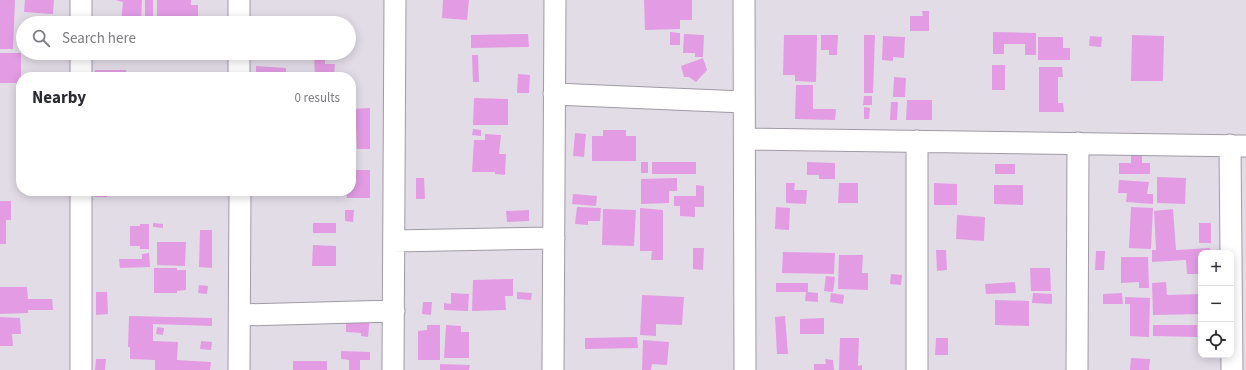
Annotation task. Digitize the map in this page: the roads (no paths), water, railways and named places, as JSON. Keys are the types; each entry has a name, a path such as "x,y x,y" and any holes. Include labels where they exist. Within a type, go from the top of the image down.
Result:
{"street":[{"path":"81,0 81,16"},
{"path":"239,0 239,16"},
{"path":"393,370 395,0"},
{"path":"553,370 555,0"},
{"path":"744,0 743,102 745,139 745,370"},
{"path":"81,60 81,72"},
{"path":"239,60 239,72"},
{"path":"554,94 743,102"},
{"path":"745,139 1238,145 1232,370"},
{"path":"917,370 918,141"},
{"path":"1077,370 1078,143"},
{"path":"81,196 81,370"},
{"path":"239,370 240,196"},
{"path":"394,241 554,238"},
{"path":"240,315 394,310"}]}
